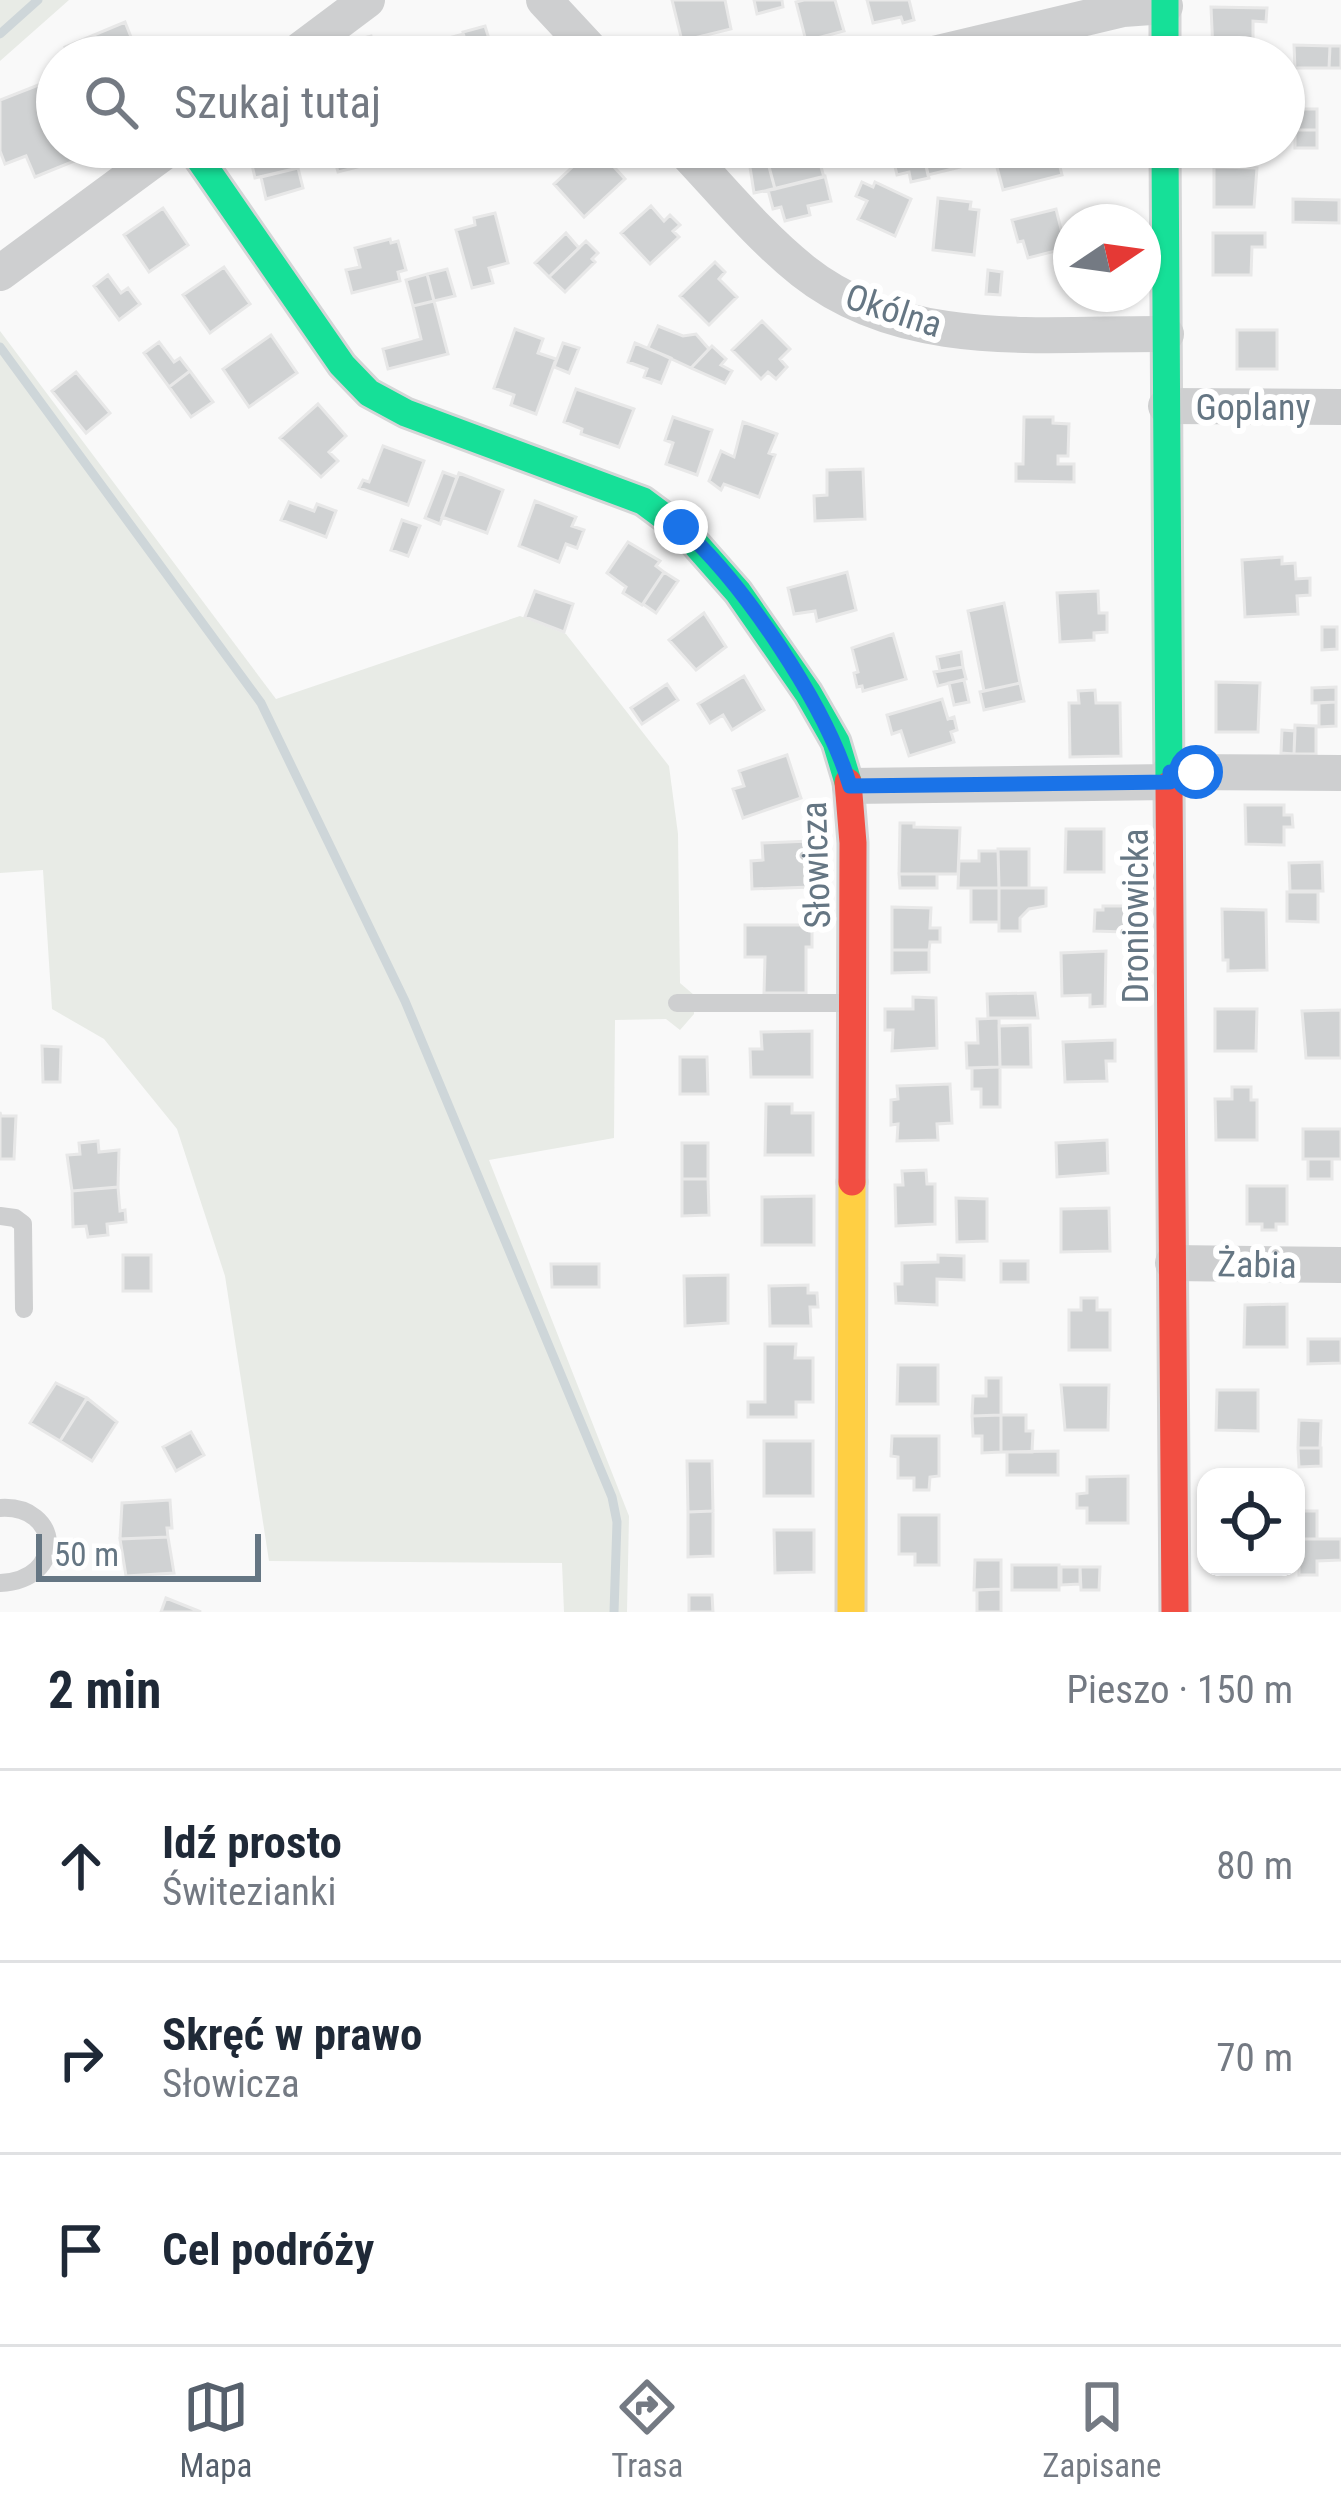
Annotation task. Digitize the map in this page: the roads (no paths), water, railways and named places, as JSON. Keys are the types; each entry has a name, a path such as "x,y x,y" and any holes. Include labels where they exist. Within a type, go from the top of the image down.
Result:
{"street":[{"path":"319,36 367,0"},
{"path":"544,0 577,36"},
{"path":"1009,36 1165,3 1165,36"},
{"path":"0,273 142,168"},
{"name":"Słowicza","path":"204,168 328,347 369,393 406,413 643,501 699,543 809,695 840,753 850,786 853,1004 851,1612"},
{"name":"Okólna","path":"702,168 784,255 831,291 873,310 914,324 971,332 1166,334"},
{"name":"Droniowicka","path":"1165,168 1175,1612"},
{"name":"Goplany","path":"1166,406 1341,407"},
{"path":"850,786 1341,773"},
{"name":"Żabia","path":"1173,1264 1341,1265"}],"lane":[{"path":"677,1003 853,1004"},
{"path":"0,1216 23,1224 24,1309"},
{"path":"0,1508 13,1507 34,1515 48,1546 42,1568 34,1575 0,1583"}],"waterway":[{"path":"0,34 38,0"},
{"path":"0,347 261,703 405,1001 612,1497 617,1522 614,1612"}]}
